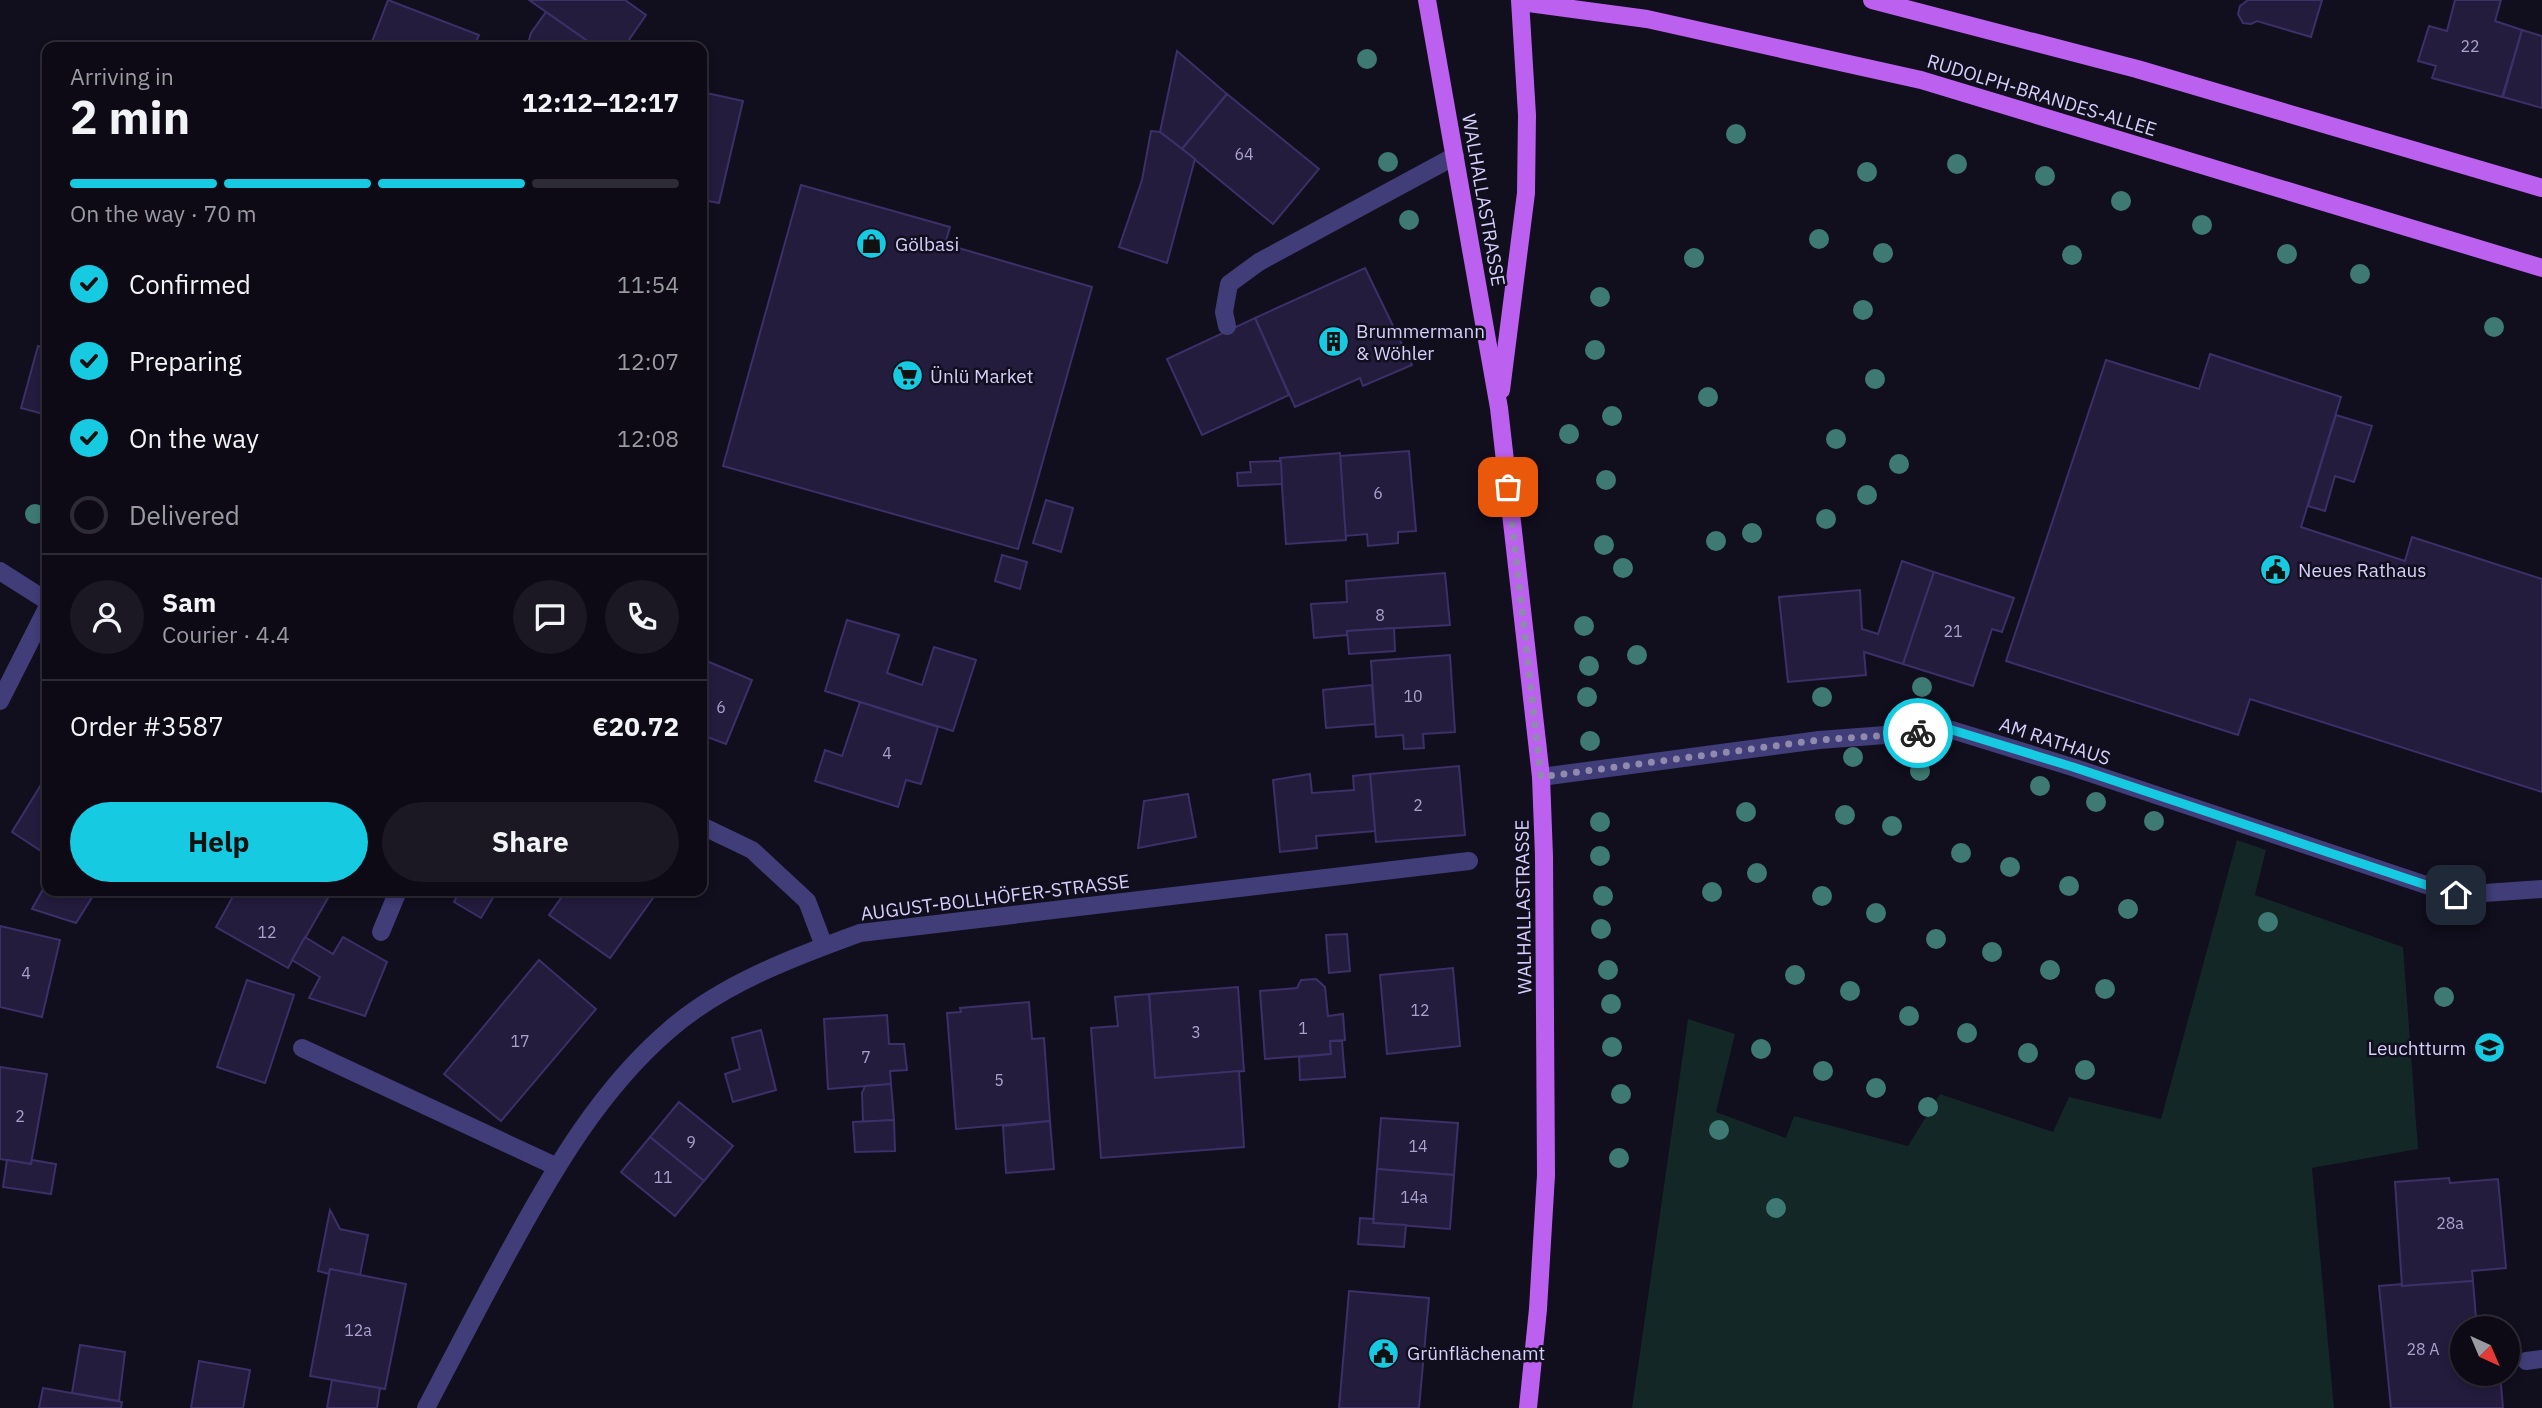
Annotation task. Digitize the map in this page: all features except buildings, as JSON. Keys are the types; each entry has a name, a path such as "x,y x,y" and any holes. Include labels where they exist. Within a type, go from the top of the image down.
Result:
{"main road":[{"name":"WALHALLASTRASSE","path":"1427,0 1499,408 1541,777 1546,1175 1538,1309 1528,1408"},
{"path":"1872,0 2137,69 2542,188"},
{"name":"WALHALLASTRASSE","path":"1499,408 1526,193 1527,115 1516,1"},
{"name":"RUDOLPH-BRANDES-ALLEE","path":"1516,1 1647,19 1921,80 2542,268"}],"street":[{"path":"1227,326 1224,312 1229,284 1259,262 1455,156"},
{"path":"0,571 42,598"},
{"path":"0,701 42,618"},
{"name":"AM RATHAUS","path":"1541,777 1819,740 1952,730 2073,767 2456,895 2542,889"},
{"path":"707,828 752,850 807,901 824,946"},
{"name":"AUGUST-BOLLHÖFER-STRASSE","path":"426,1408 555,1166 613,1087 668,1030 730,987 860,933 1469,861"},
{"path":"381,932 396,896"},
{"path":"302,1048 555,1166"}],"green space":[{"path":"2237,840 2266,850 2255,895 2403,947 2418,1149 2312,1168 2334,1408 1632,1408 1688,1019 1735,1034 1716,1112 1786,1138 1794,1116 1908,1146 1940,1094 2053,1132 2069,1097 2161,1119"}],"way so far":[{"path":"1508,487 1541,777 1819,740 1918,733"}],"place":[{"name":"Gölbasi","path":"872,244"},
{"name":"Brummermann & Wöhler","path":"1333,342"},
{"name":"Ünlü Market","path":"907,376"},
{"name":"Neues Rathaus","path":"2275,570"},
{"name":"Leuchtturm","path":"2489,1048"},
{"name":"Grünflächenamt","path":"1384,1353"}],"route":[{"path":"1918,733 1952,730 2073,767 2182,806 2456,895"}]}
